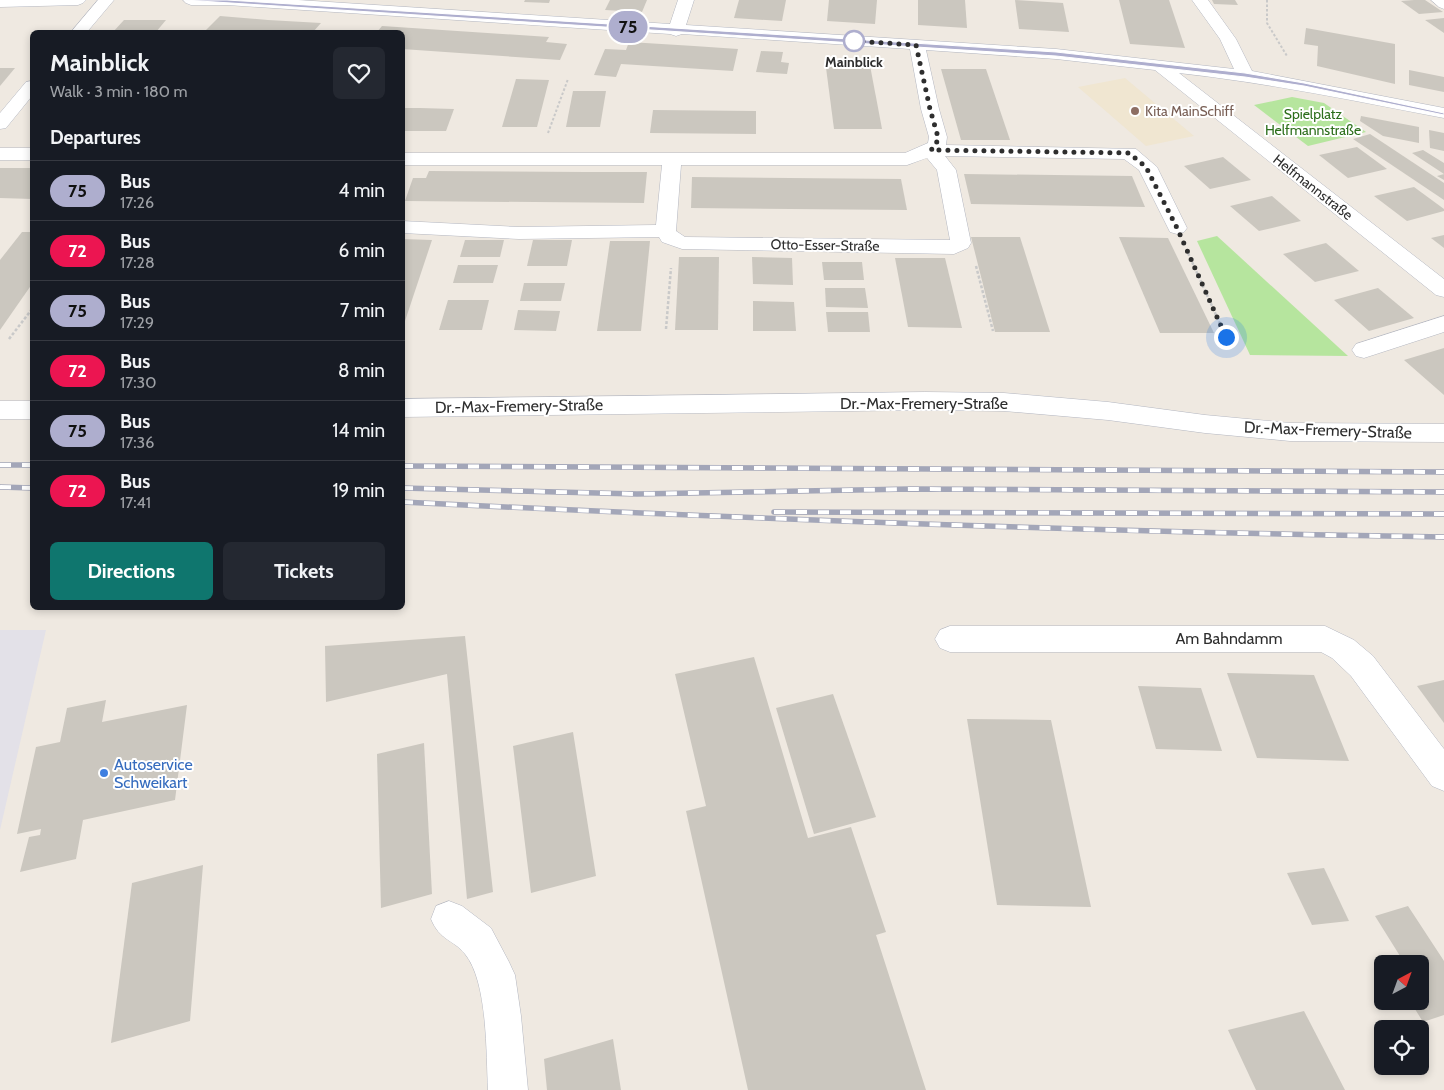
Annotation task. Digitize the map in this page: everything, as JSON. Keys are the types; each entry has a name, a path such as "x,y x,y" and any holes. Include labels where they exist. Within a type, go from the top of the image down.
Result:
{"street":[{"path":"0,2 78,0"},
{"path":"80,30 106,0"},
{"path":"191,0 227,0 1056,54 1245,75 1304,84 1444,113"},
{"path":"676,30 686,0"},
{"path":"1200,0 1228,39 1245,75"},
{"path":"1439,0 1444,4"},
{"path":"916,45 938,137 936,145 931,150"},
{"name":"Helfmannstraße","path":"1158,65 1444,290"},
{"path":"0,124 30,88"},
{"path":"931,150 946,170 961,243"},
{"path":"405,159 907,159 931,150 1129,153 1146,167 1177,228"},
{"path":"0,154 30,154"},
{"path":"672,158 674,237"},
{"name":"Otto-Esser-Straße","path":"405,227 519,233 954,247 961,243"},
{"path":"1364,350 1444,324"},
{"name":"Dr.-Max-Fremery-Straße","path":"405,408 925,401 995,402 1108,411 1204,424 1290,432 1444,433"},
{"path":"0,410 30,410"},
{"name":"Am Bahndamm","path":"950,638 1324,639 1343,649 1362,666 1444,776"},
{"path":"449,919 478,941 496,975 502,1016 508,1090"}],"path":[{"path":"1267,0 1267,23 1304,84"},
{"path":"538,159 568,79"},
{"path":"1177,228 1226,337"},
{"path":"666,329 674,237"},
{"path":"961,243 971,249 993,331"},
{"path":"9,339 30,312"}],"shaded area":[{"name":"Kita MainSchiff","path":"1125,78 1194,136 1146,146 1078,87"},
{"path":"0,630 46,630 0,830"}],"green space":[{"name":"Spielplatz Helfmannstraße","path":"1292,97 1324,103 1366,132 1308,146 1254,105"},
{"path":"1217,236 1348,356 1250,355 1197,241"}],"building":[{"path":"525,0 550,0 549,3 524,2"},
{"path":"610,0 647,0 642,12 605,10"},
{"path":"739,0 786,0 782,21 734,18"},
{"path":"829,0 877,0 875,24 827,21"},
{"path":"918,0 965,0 967,28 918,25"},
{"path":"1015,0 1063,3 1069,32 1019,29"},
{"path":"1119,0 1169,0 1185,48 1130,44"},
{"path":"1212,0 1235,0 1238,5 1214,4"},
{"path":"1425,0 1443,12 1419,14 1401,1"},
{"path":"220,16 321,23 315,30 206,30"},
{"path":"1444,18 1444,33 1425,20"},
{"path":"124,20 166,20 158,30 115,30"},
{"path":"382,26 549,37 546,42 567,44 560,60 405,49 405,30 379,30"},
{"path":"1306,28 1395,44 1395,84 1317,66 1318,46 1304,44"},
{"path":"629,42 738,49 733,71 621,64 616,77 594,75 605,49 626,50"},
{"path":"761,51 783,52 781,62 789,63 787,74 756,72"},
{"path":"825,60 869,60 882,129 834,129"},
{"path":"0,68 15,68 0,86"},
{"path":"941,69 986,69 1010,140 961,140"},
{"path":"1409,70 1444,77 1444,92 1409,85"},
{"path":"516,79 549,80 537,127 502,127"},
{"path":"573,91 606,91 600,127 566,127"},
{"path":"405,108 454,109 446,131 405,131"},
{"path":"653,110 756,111 756,134 650,133"},
{"path":"1361,116 1419,127 1419,143 1383,136 1360,121"},
{"path":"1429,130 1444,133 1444,151 1430,148"},
{"path":"1370,134 1444,183 1444,200 1353,139"},
{"path":"1357,147 1387,169 1348,178 1319,155"},
{"path":"1423,150 1444,163 1444,174 1412,153"},
{"path":"1223,157 1251,180 1210,189 1184,166"},
{"path":"0,168 30,168 30,199 0,198"},
{"path":"429,171 647,172 644,203 405,201 413,178 426,178"},
{"path":"964,174 1132,176 1145,207 971,204"},
{"path":"1444,174 1444,180 1437,176"},
{"path":"692,177 901,179 907,210 691,208"},
{"path":"1414,187 1444,209 1444,211 1407,221 1374,196"},
{"path":"1272,196 1301,221 1259,231 1230,206"},
{"path":"22,232 30,232 30,287 0,330 0,260"},
{"path":"1444,235 1444,248 1431,238"},
{"path":"971,237 1020,237 1050,332 995,332"},
{"path":"1119,237 1168,238 1214,333 1160,333"},
{"path":"405,239 432,240 405,321"},
{"path":"465,240 504,240 500,257 460,257"},
{"path":"533,240 572,240 567,266 527,266"},
{"path":"610,241 650,241 641,331 597,331"},
{"path":"1326,243 1359,271 1315,282 1283,254"},
{"path":"679,257 719,257 718,330 675,330"},
{"path":"752,257 792,258 793,285 753,284"},
{"path":"895,258 945,258 962,328 908,327"},
{"path":"822,262 862,262 864,280 824,280"},
{"path":"458,265 498,265 493,283 453,283"},
{"path":"524,283 565,283 561,301 520,301"},
{"path":"825,288 865,288 868,308 826,307"},
{"path":"1378,288 1414,318 1369,331 1334,300"},
{"path":"448,300 489,300 482,330 439,330"},
{"path":"753,301 794,302 796,331 753,331"},
{"path":"518,310 560,311 556,331 514,330"},
{"path":"826,312 868,312 870,332 828,332"},
{"path":"1444,348 1444,395 1404,360"},
{"path":"465,636 493,892 467,899 447,674 326,702 325,646"},
{"path":"754,657 808,838 851,827 886,932 876,935 926,1090 748,1090 686,811 706,806 675,674"},
{"path":"1227,673 1314,675 1349,761 1257,758"},
{"path":"1444,680 1444,723 1417,686"},
{"path":"1138,686 1201,688 1222,751 1156,749"},
{"path":"833,694 876,817 814,834 776,708"},
{"name":"Autoservice Schweikart","path":"106,700 102,722 187,705 175,800 83,820 76,859 20,872 29,837 40,835 41,829 17,834 36,747 60,742 67,708"},
{"path":"967,719 1051,720 1091,907 997,905"},
{"path":"573,732 596,876 531,893 513,746"},
{"path":"424,743 432,894 381,908 377,754"},
{"path":"203,865 190,1021 111,1043 132,883"},
{"path":"1324,868 1349,921 1312,925 1287,873"},
{"path":"1408,906 1444,961 1444,1015 1429,1020 1422,1020 1416,1010 1429,1010 1429,955 1399,955 1375,916"},
{"path":"1304,1011 1345,1090 1256,1090 1228,1030"},
{"path":"613,1039 621,1090 547,1090 544,1059"}],"railway":[{"path":"0,465 30,465"},
{"path":"405,466 1444,472"},
{"path":"0,487 30,488"},
{"path":"405,488 637,494 910,489 1444,492"},
{"path":"405,502 923,524 1183,532 1444,537"},
{"path":"774,512 1444,514"}],"bus line":[{"name":"75","path":"187,0 227,0 380,12 1056,54 1245,75 1304,84 1444,113"}],"place":[{"name":"Mainblick","path":"854,41"},
{"name":"Kita MainSchiff","path":"1135,111"},
{"name":"Autoservice Schweikart","path":"104,773"}],"route":[{"path":"854,41 916,45 938,137 936,145 931,150 1129,153 1146,167 1177,228 1226,337"}]}
